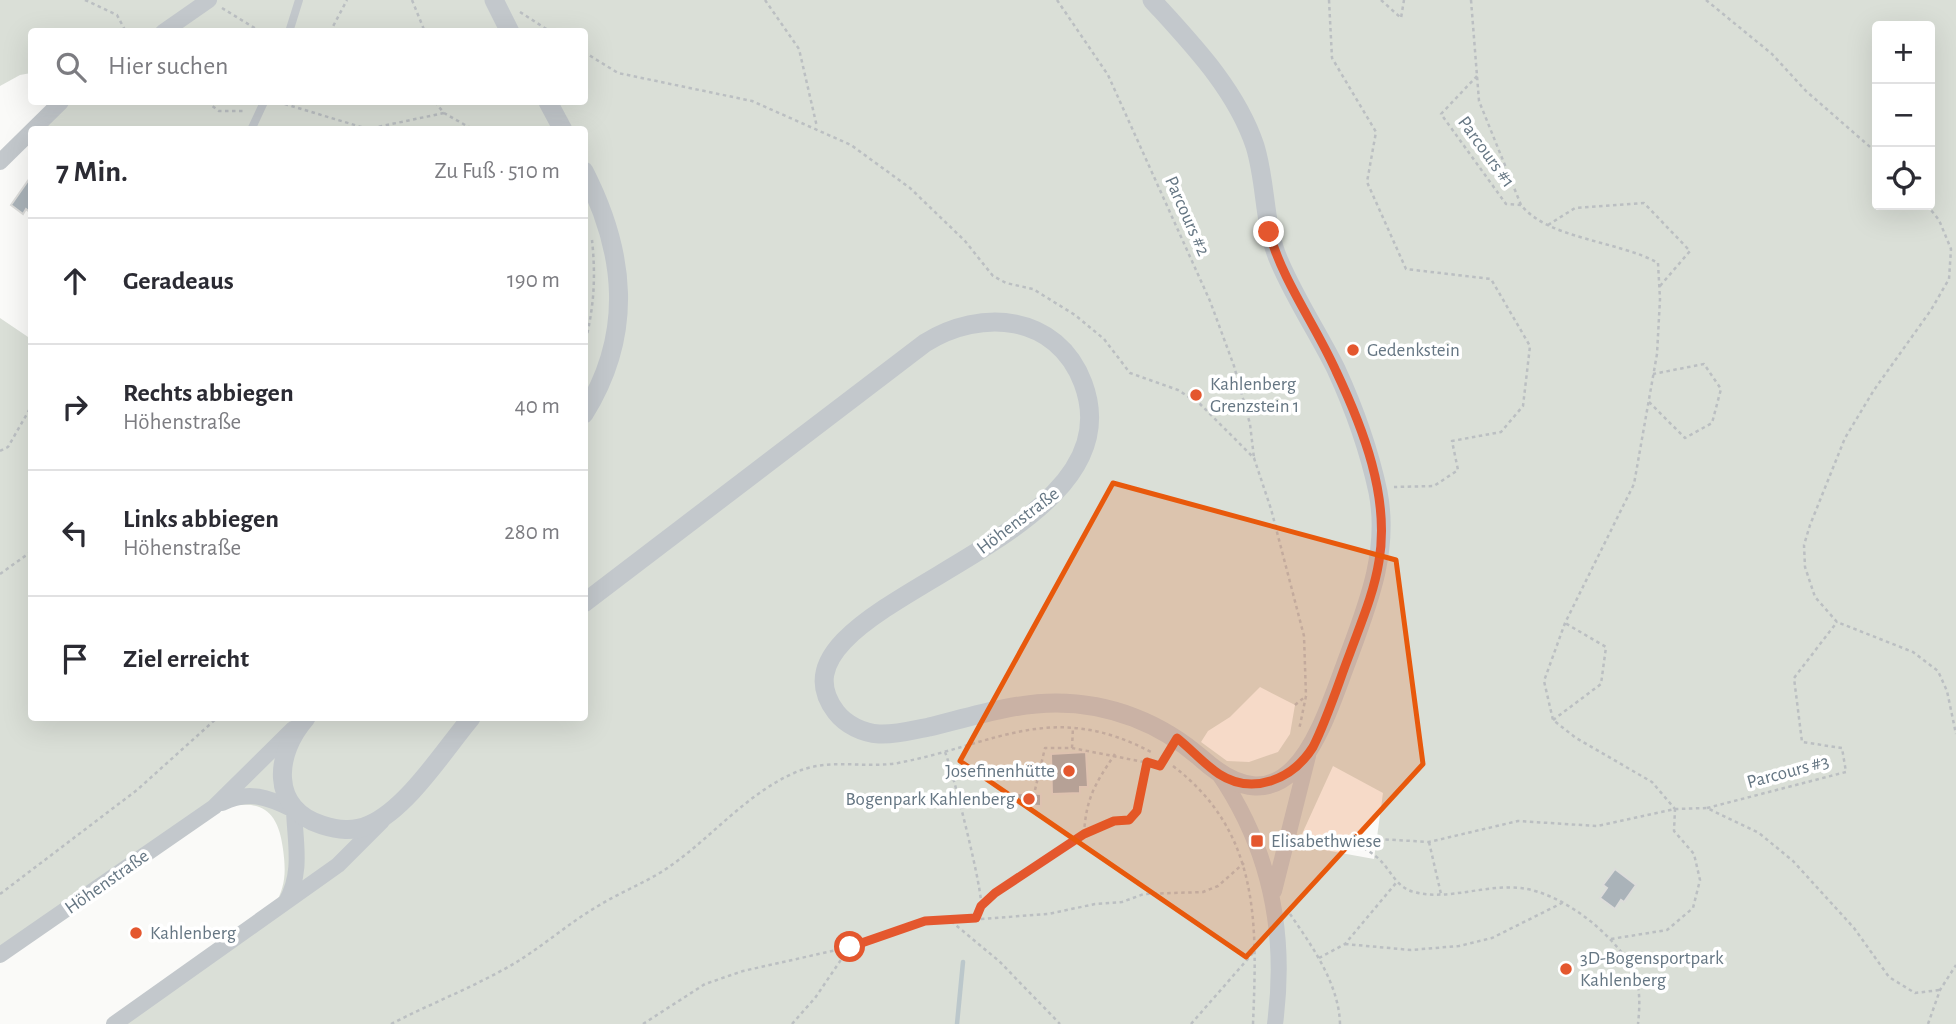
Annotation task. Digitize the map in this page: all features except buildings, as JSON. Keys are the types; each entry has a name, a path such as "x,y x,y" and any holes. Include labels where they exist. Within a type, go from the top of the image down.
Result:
{"street":[{"path":"494,0 508,28"},
{"name":"Höhenstraße","path":"1152,0 1219,78 1243,118 1256,150 1273,245 1336,370 1361,430 1377,488 1381,541 1372,592 1319,735 1308,756 1273,894"},
{"path":"170,28 213,3"},
{"path":"37,126 58,105"},
{"path":"550,105 561,126"},
{"path":"0,162 28,134"},
{"path":"588,181 610,230 616,253 619,304 607,370 588,406"},
{"name":"Höhenstraße","path":"588,600 925,343 970,323 1018,323 1051,339 1076,367 1091,416 1090,435 1080,461 1066,483 1026,517 980,551 851,632 830,662 827,673 829,698 841,718 875,734 900,733 1019,706 1052,703 1083,705 1119,712 1177,738 1219,774 1249,822 1273,894 1277,940 1275,1024"},
{"name":"Höhenstraße","path":"214,807 302,721"},
{"name":"Höhenstraße","path":"284,904 293,887 298,863 294,810 283,782 282,761 291,738 303,721"},
{"name":"Höhenstraße","path":"114,1024 338,865 392,809 468,721"},
{"name":"Höhenstraße","path":"1219,774 1256,784 1273,781 1292,771 1308,756"},
{"name":"Höhenstraße","path":"0,955 214,807 233,798 251,795 270,799 313,822 352,830 378,821 392,809"}],"lane":[{"path":"290,28 299,0"},
{"path":"253,126 262,105"},
{"path":"1164,759 1177,738"}],"path":[{"path":"85,0 117,15 124,28"},
{"path":"332,28 347,0"},
{"path":"412,0 423,28"},
{"path":"765,0 799,49 817,128"},
{"name":"Parcours #2","path":"1057,0 1108,75 1210,301 1234,366 1250,424 1254,458 1271,509 1304,636 1306,696 1299,731"},
{"path":"1329,0 1332,58 1376,132 1367,181 1406,268 1492,279 1531,346 1523,406 1501,432 1452,441 1458,470 1434,486 1377,488"},
{"path":"1381,0 1401,19 1404,0"},
{"path":"1471,0 1479,101 1521,205 1529,216 1548,225 1648,257 1658,263 1660,286 1653,374 1634,484 1564,623 1544,681 1553,720 1576,738 1652,782 1675,809 1674,831 1694,854 1700,880 1693,908 1667,930 1611,939"},
{"path":"1706,0 1772,54 1805,91 1872,149"},
{"path":"213,3 254,28"},
{"path":"520,12 545,28"},
{"path":"588,54 618,73 752,101 851,145 910,188 965,241 993,276 1006,284 1033,289 1075,314 1104,339 1130,373 1189,396 1254,458"},
{"name":"Parcours #1","path":"1477,76 1441,114 1506,204 1521,205"},
{"path":"211,105 219,111 251,111 260,105"},
{"path":"288,105 358,126"},
{"path":"437,105 444,113 467,126"},
{"path":"382,126 444,113"},
{"path":"1548,225 1575,208 1644,203 1690,251 1660,286"},
{"path":"1931,210 1939,220 1951,249 1949,279 1931,310 1874,390 1846,438 1807,535 1804,567 1815,597 1837,622 1913,652 1938,671 1947,691 1956,734"},
{"path":"588,332 594,310 596,276 591,232"},
{"path":"1951,249 1956,249"},
{"path":"1648,402 1685,438 1712,423 1721,389 1704,364 1653,374"},
{"path":"0,451 8,447 28,412"},
{"path":"0,574 28,554"},
{"name":"Parcours #3","path":"1707,808 1846,772 1842,748 1802,742 1794,678 1837,622"},
{"path":"1553,720 1601,684 1606,648 1564,623"},
{"path":"1295,705 1306,696"},
{"path":"0,894 137,790 214,721"},
{"path":"391,1024 514,963 596,907 661,872 693,850 760,793 795,772 822,763 896,763 1034,726 1073,727 1122,738 1164,759 1206,796 1244,863 1252,898 1253,1024"},
{"path":"1072,748 1073,727"},
{"path":"1035,790 1045,748 1072,748 1115,754 1160,766 1164,759"},
{"path":"945,751 957,790 981,906"},
{"path":"1084,834 1086,807 1093,787 1115,754"},
{"path":"976,918 981,906 995,893 1084,834 1114,821 1129,820 1137,811 1147,762"},
{"path":"1638,1024 1641,1000 1632,968 1611,939 1562,903 1541,892 1520,888 1441,895 1412,892 1397,882 1379,859 1358,844 1378,839 1429,842 1518,821 1597,826 1675,809 1707,808 1759,833 1793,861 1854,928 1889,977 1915,993 1940,990"},
{"path":"1429,842 1441,895"},
{"path":"643,1024 705,984 779,960 850,947 925,921 952,922 1048,914 1095,904 1122,902 1144,894 1203,891 1218,886 1244,863"},
{"path":"1319,958 1345,944 1381,897 1397,882"},
{"path":"1273,894 1319,958 1336,1002 1340,1024"},
{"path":"1345,944 1411,950 1459,946 1492,938 1562,903"},
{"path":"952,922 999,961 1060,1024"},
{"path":"792,1024 815,998 850,947"},
{"path":"1191,1024 1254,952"},
{"path":"1928,1024 1940,990 1956,965"}],"highlighted area":[{"path":"1113,483 1396,560 1423,764 1246,957 960,761"}],"shaded area":[{"path":"0,0 1956,0 1956,1024 107,1024 274,906 284,879 283,849 276,824 264,809 245,805 219,810 0,960 0,318 28,337 28,721 588,721 588,126 46,126 64,105 588,105 588,28 28,28 28,74 0,86","holes":["1260,687 1295,705 1290,734 1278,752 1249,762 1227,761 1201,742 1208,731 1230,717","1333,766 1383,793 1374,859 1297,845"]}],"waterway":[{"path":"957,1024 963,962"}],"place":[{"name":"Gedenkstein","path":"1353,350"},
{"name":"Kahlenberg Grenzstein 1","path":"1196,395"},
{"name":"Josefinenhütte","path":"1069,771"},
{"name":"Bogenpark Kahlenberg","path":"1029,799"},
{"name":"Elisabethwiese","path":"1257,841"},
{"name":"Kahlenberg","path":"136,933"},
{"name":"3D-Bogensportpark Kahlenberg","path":"1566,969"}],"route":[{"path":"850,947 925,921 952,922 976,918 981,906 995,893 1046,862 1084,834 1114,821 1129,820 1137,811 1144,788 1147,762 1160,766 1177,738 1219,774 1245,783 1273,781 1286,775 1308,756 1327,716 1372,592 1379,561 1381,518 1377,488 1361,430 1336,370 1279,262 1269,232"}]}
